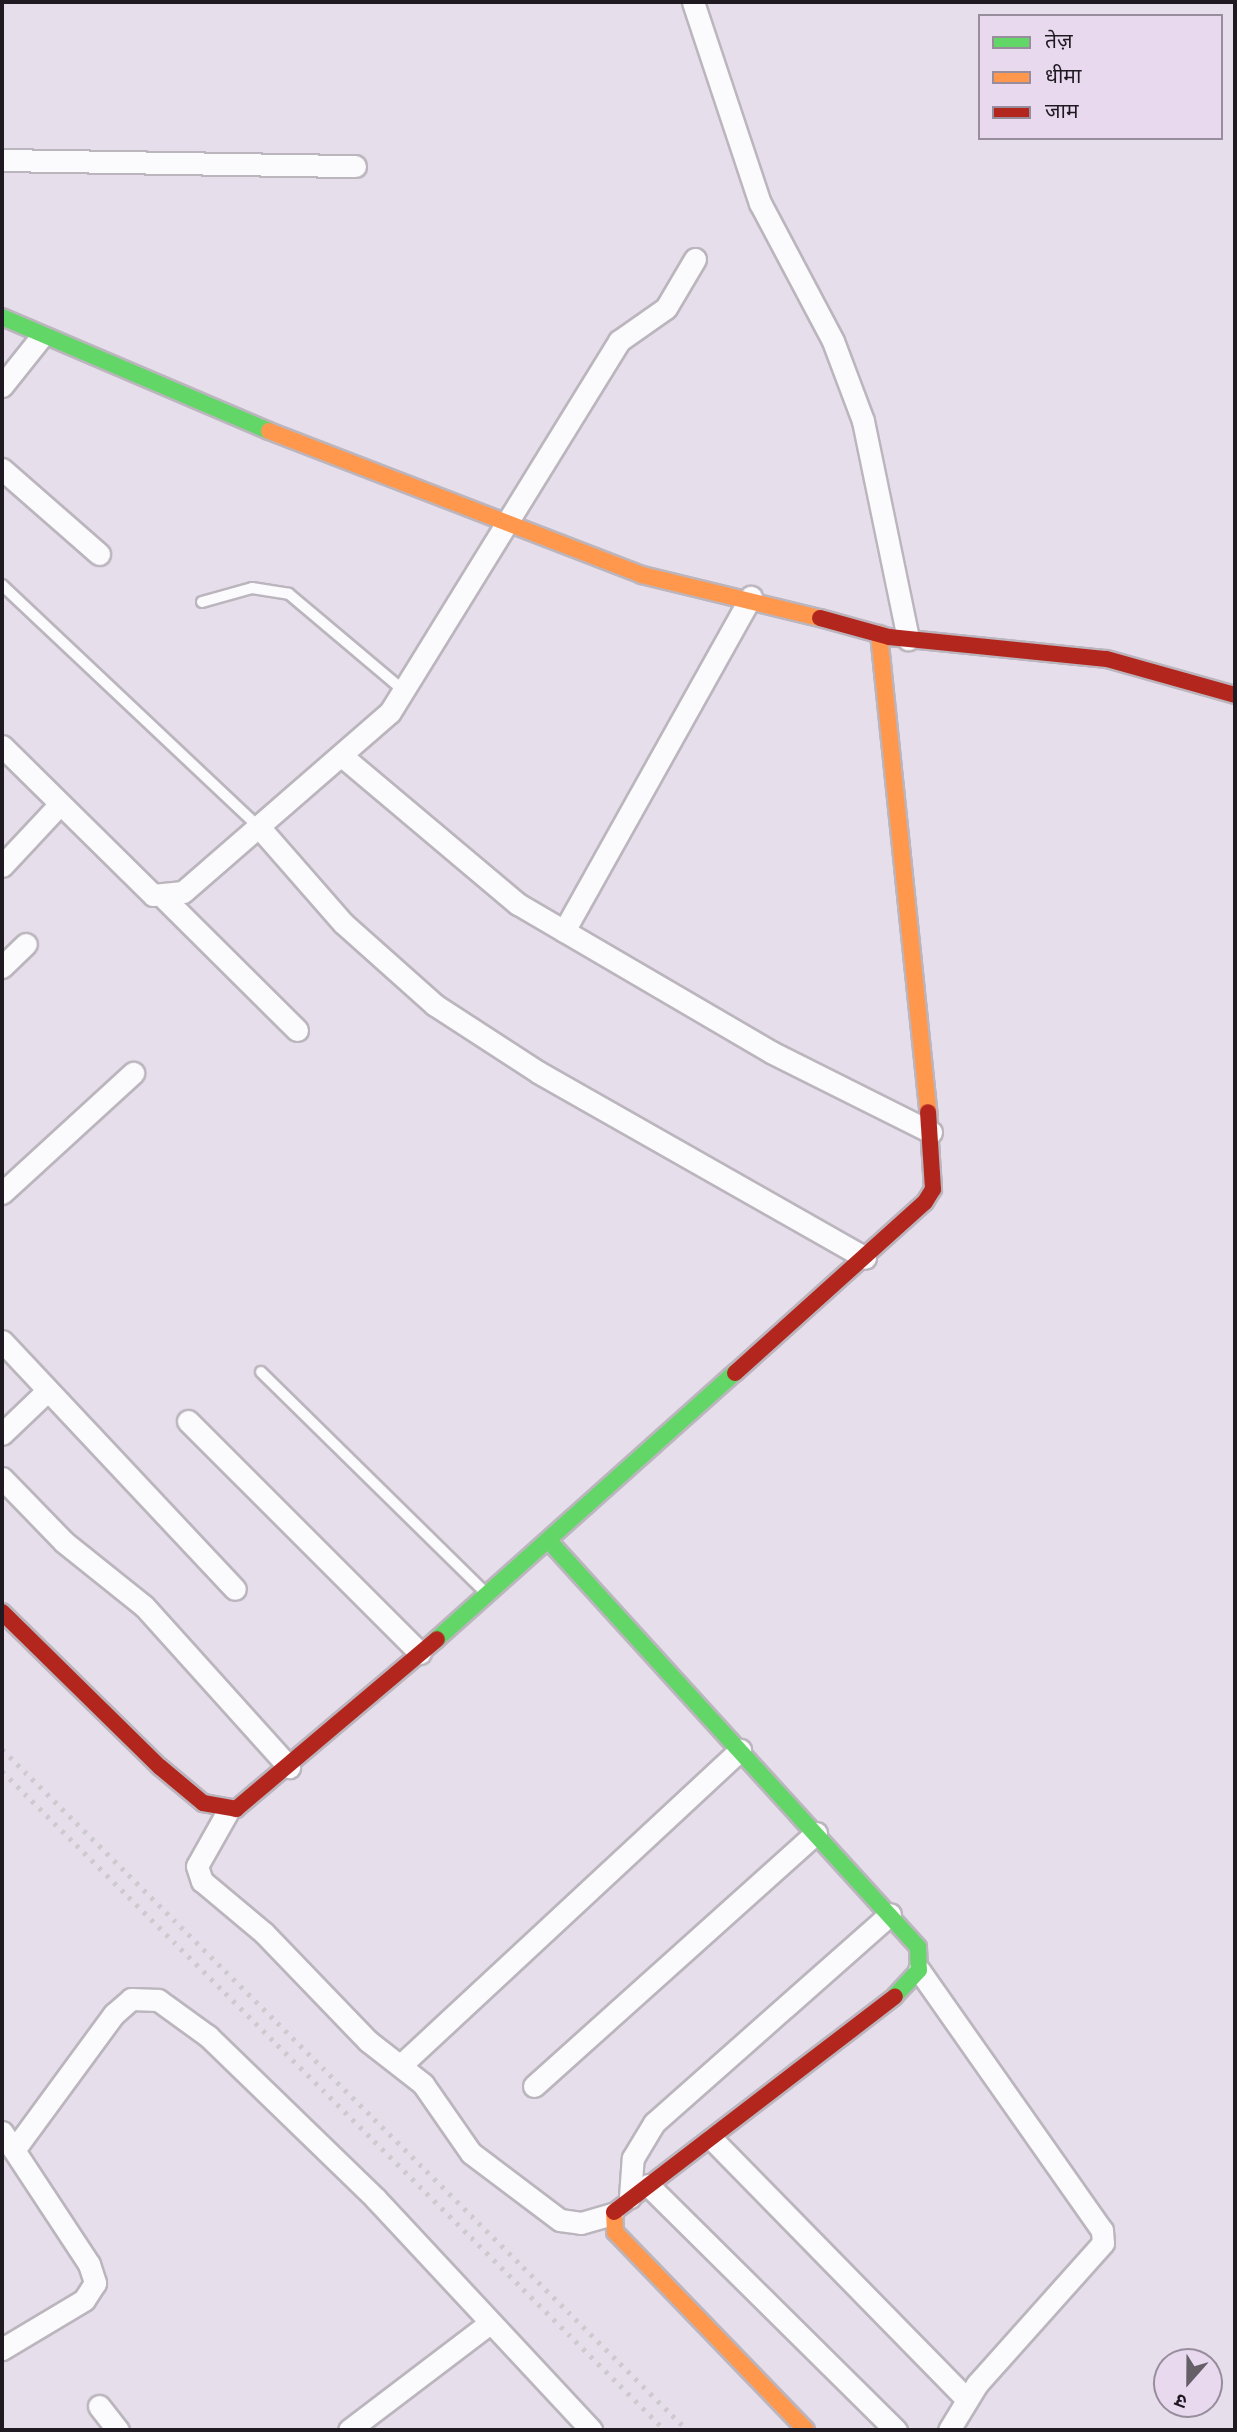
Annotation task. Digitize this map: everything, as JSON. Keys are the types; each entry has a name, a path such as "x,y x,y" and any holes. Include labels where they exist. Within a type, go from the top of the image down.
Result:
{"street":[{"path":"693,2 760,203 833,341 863,421 908,639"},
{"path":"2,160 355,166"},
{"path":"165,899 183,892 342,756 404,691 510,524 619,341 666,308 695,259"},
{"path":"2,317 41,337 642,575 751,597 879,635 1107,659 1235,695"},
{"path":"2,386 41,337"},
{"path":"2,469 99,554"},
{"path":"565,931 751,597"},
{"path":"879,635 931,1132 933,1189 865,1258 487,1594 252,1800 228,1811 197,1874 431,2093 456,2139 547,2212 581,2223 611,2214 712,2139 880,2011 919,1970"},
{"path":"2,746 153,895 165,899 297,1030"},
{"path":"342,756 492,887 771,1052 931,1132"},
{"path":"2,866 60,804"},
{"path":"260,827 343,923 435,1005 538,1072 865,1258"},
{"path":"2,967 26,944"},
{"path":"2,1193 133,1073"},
{"path":"2,1341 235,1589"},
{"path":"2,1434 47,1391"},
{"path":"188,1421 420,1653"},
{"path":"2,1478 64,1542 144,1606 289,1767"},
{"path":"548,1539 918,1947 919,1970 1102,2230 1103,2243 966,2398 949,2430"},
{"path":"2,1612 160,1768 203,1803 228,1811"},
{"path":"401,2065 740,1750"},
{"path":"534,2086 816,1833"},
{"path":"890,1914 654,2123 634,2158 639,2191 896,2430"},
{"path":"2,2349 84,2300 95,2283 89,2264 8,2141 114,2014 131,1999 158,2000 208,2036 294,2119 460,2284 490,2323 591,2430"},
{"path":"712,2139 966,2398"},
{"path":"611,2214 615,2232 806,2430"},
{"path":"349,2430 490,2323"},
{"path":"99,2406 118,2430"}],"lane":[{"path":"2,585 260,827"},
{"path":"202,602 252,588 289,594 404,691"},
{"path":"261,1372 487,1594"}],"railway":[{"path":"2,1749 687,2430"},
{"path":"2,1771 665,2430"}],"traffic: fast":[{"path":"2,317 269,431"},
{"path":"437,1639 735,1373"},
{"path":"548,1540 918,1947 919,1970 895,1996"}],"traffic: slow":[{"path":"269,431 642,575 820,618"},
{"path":"879,634 928,1112"},
{"path":"614,2212 615,2232 806,2430"}],"traffic: jam":[{"path":"820,618 889,637 1107,659 1235,695"},
{"path":"735,1373 925,1202 933,1189 928,1112"},
{"path":"2,1612 160,1767 203,1803 236,1809 437,1639"},
{"path":"614,2212 895,1996"}]}
